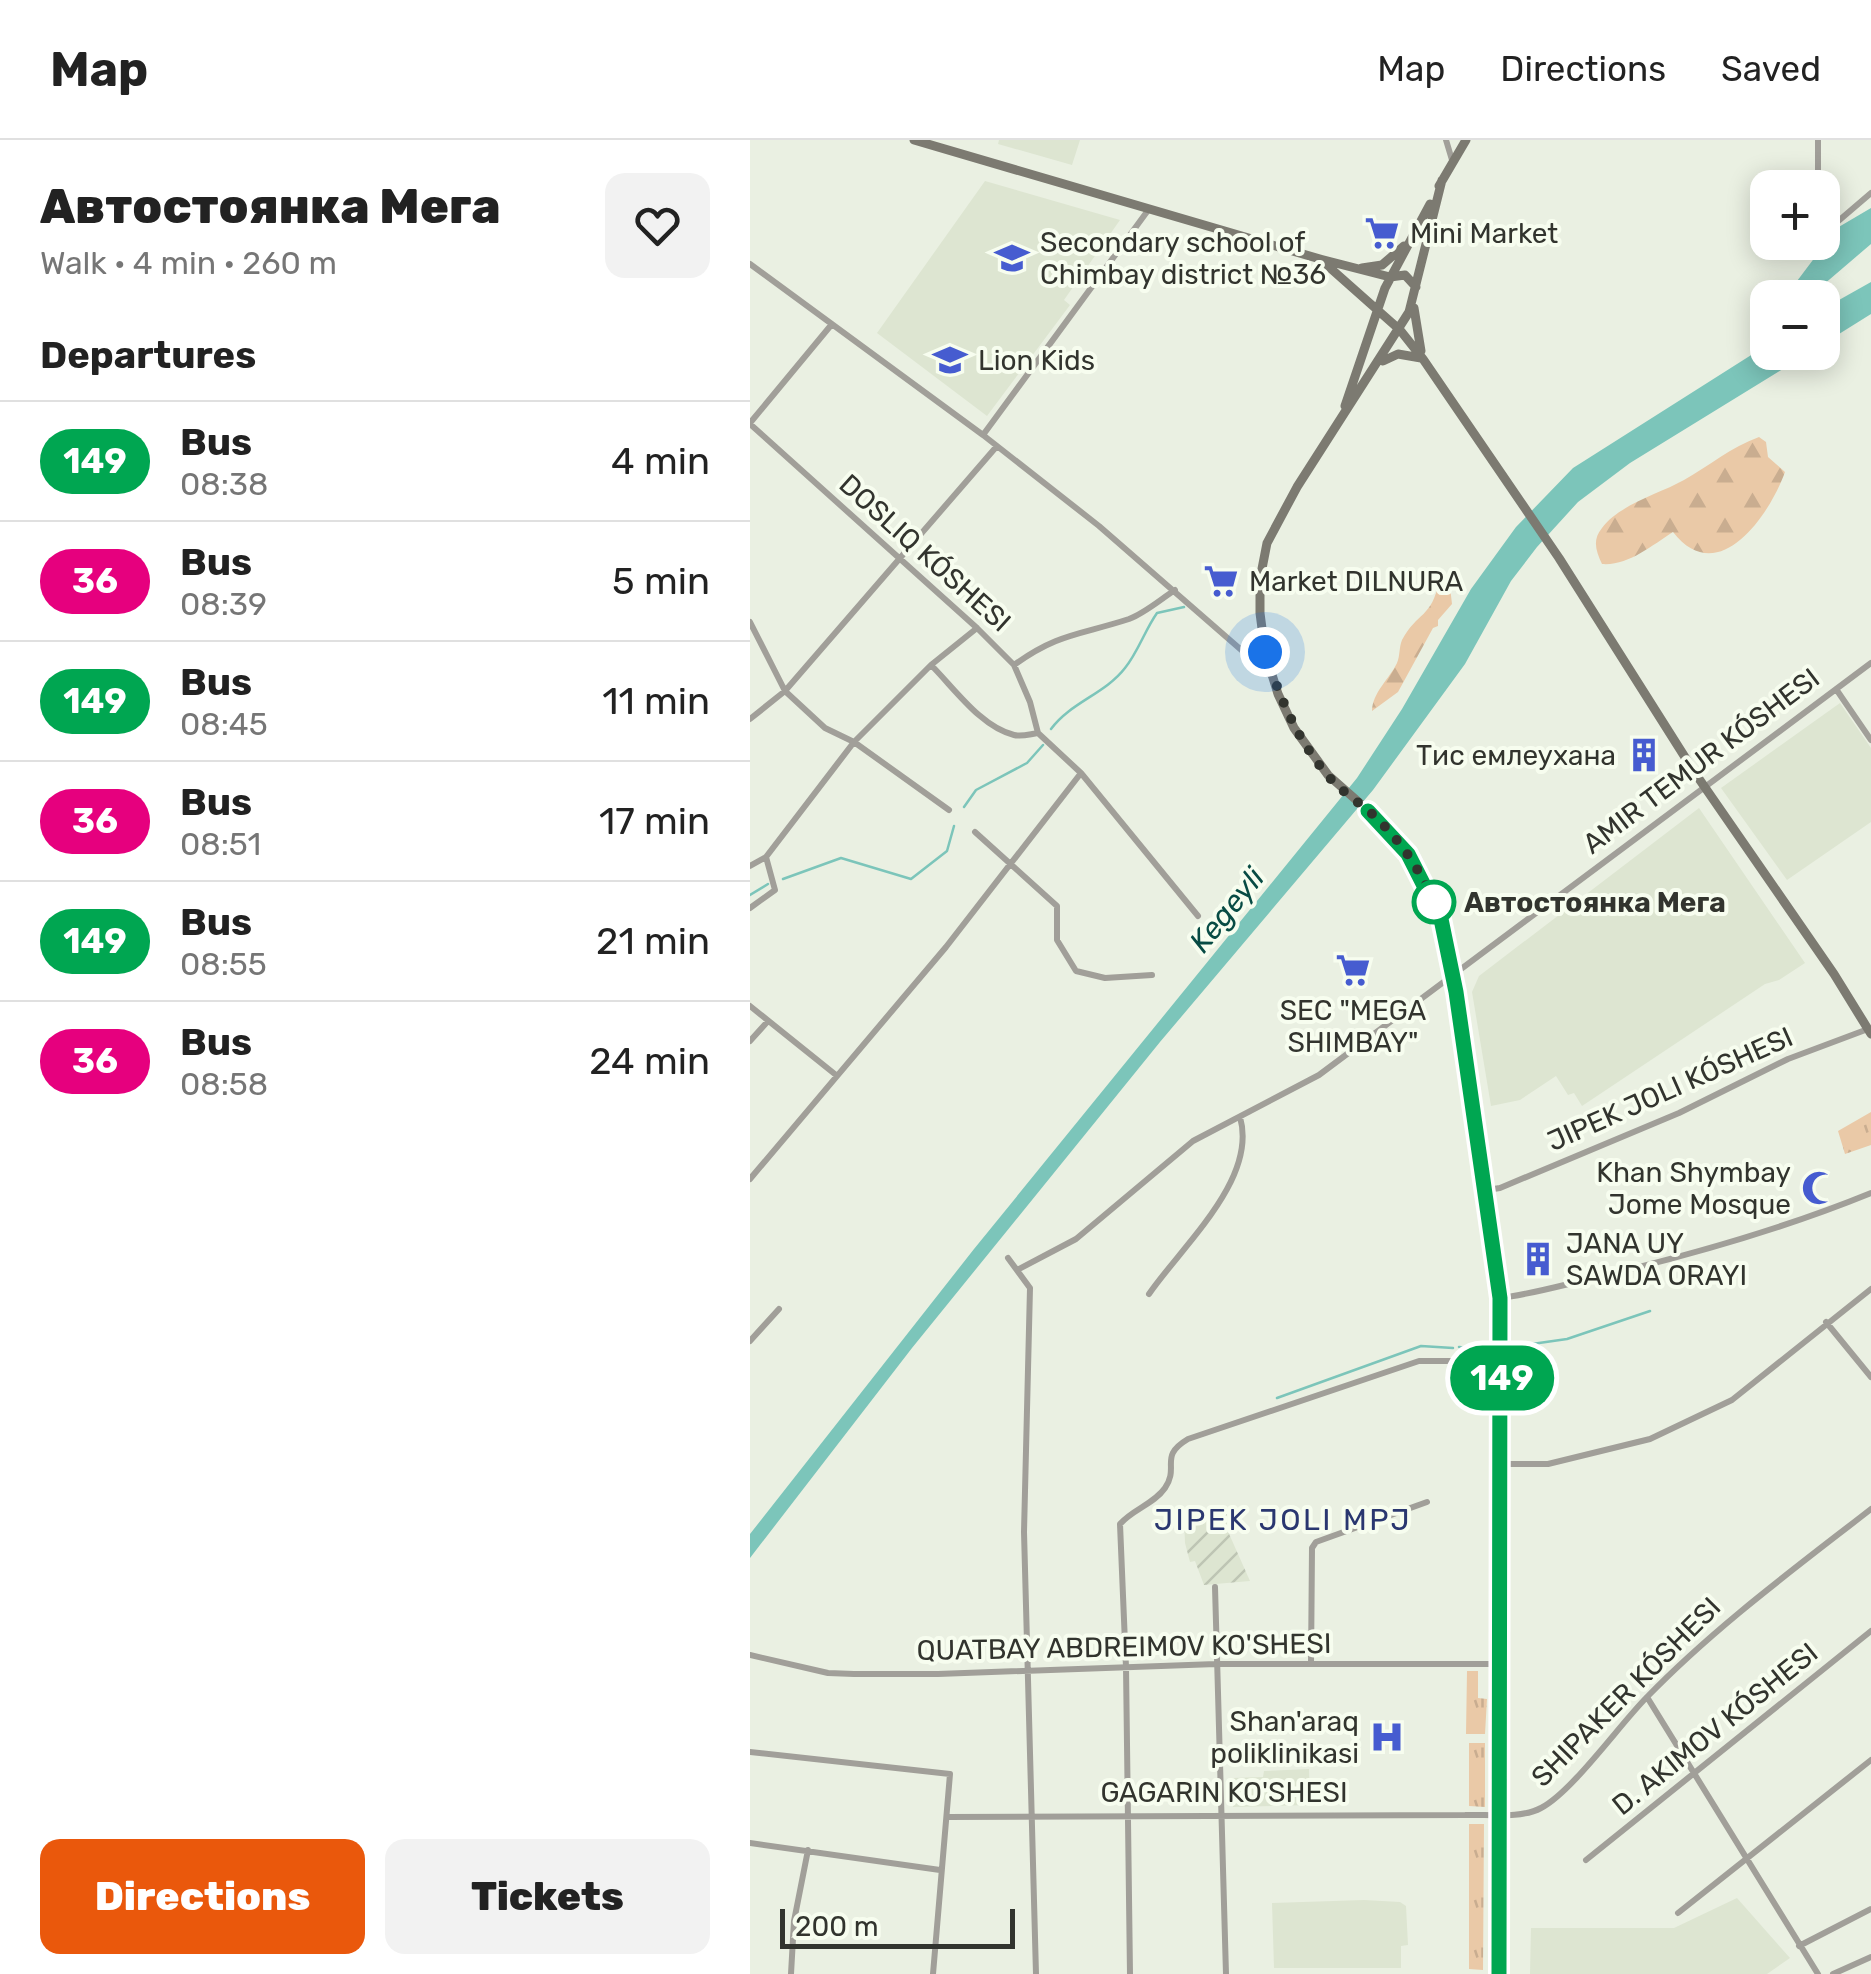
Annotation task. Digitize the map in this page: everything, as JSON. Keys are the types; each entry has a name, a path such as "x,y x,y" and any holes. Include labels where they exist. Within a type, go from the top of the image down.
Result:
{"main road":[{"path":"914,140 1352,268 1390,277 1405,276 1415,292 1417,337 1424,359"},
{"path":"1341,418 1390,277 1466,140"},
{"path":"1442,180 1415,292 1400,330 1288,500 1267,543 1260,579 1260,613 1265,652 1294,728 1337,785 1368,811 1420,872 1441,919 1453,976 1500,1298 1499,1974"},
{"path":"1352,268 1382,264 1413,237"},
{"path":"1320,259 1400,330 1424,359 1870,1030"},
{"path":"1378,364 1398,354 1424,359"}],"street":[{"path":"1446,140 1452,160"},
{"path":"1818,140 1818,170"},
{"path":"1840,220 1871,193"},
{"path":"982,435 1149,209"},
{"path":"750,264 996,446 1175,590 1273,677"},
{"path":"832,324 750,424 977,628 1014,666 1038,733 1081,773 1198,916"},
{"path":"750,719 785,692 996,446"},
{"path":"1014,666 1042,645 1084,629 1132,618 1175,590"},
{"path":"750,622 785,692 825,728 854,742 949,810"},
{"path":"750,866 766,857 854,742 931,665 977,628"},
{"name":"AMIR TEMUR KÓSHESI","path":"1016,1270 1076,1239 1193,1142 1319,1075 1871,663"},
{"path":"931,665 1001,730 1018,737 1038,733"},
{"path":"1836,689 1871,740"},
{"path":"750,1179 946,947 1081,773"},
{"path":"975,832 1056,906 1056,940 1076,971 1105,978 1152,975"},
{"path":"750,908 775,890 766,857"},
{"path":"750,1006 836,1075"},
{"path":"750,1041 768,1021"},
{"path":"1487,1190 1678,1114 1788,1059 1870,1030"},
{"path":"1149,1294 1215,1210 1239,1166 1245,1133 1240,1117"},
{"path":"1500,1298 1732,1242 1871,1193"},
{"path":"1008,1258 1030,1288 1024,1532 1036,1974"},
{"path":"1502,1464 1548,1464 1650,1439 1732,1400 1871,1289"},
{"path":"750,1341 780,1309"},
{"path":"1826,1322 1871,1377"},
{"path":"1130,1974 1120,1524 1166,1487 1170,1456 1175,1447 1188,1439 1418,1360 1502,1361"},
{"path":"1311,1664 1312,1548 1316,1542 1428,1502"},
{"name":"GAGARIN KO'SHESI","path":"947,1817 1501,1814 1540,1809 1561,1792 1647,1697 1732,1617 1871,1509"},
{"path":"1215,1587 1226,1974"},
{"name":"D. AKIMOV KÓSHESI","path":"1586,1860 1871,1631"},
{"name":"QUATBAY ABDREIMOV KO'SHESI","path":"750,1655 828,1673 938,1674 1216,1664 1501,1664"},
{"path":"1647,1697 1818,1974"},
{"path":"750,1752 950,1774 933,1974"},
{"path":"1678,1913 1871,1760"},
{"path":"750,1843 940,1870"},
{"path":"791,1974 794,1921 808,1850"},
{"path":"1800,1946 1871,1909"},
{"path":"1832,1974 1871,1957"}],"shaded area":[{"path":"999,140 1080,140 1072,165 998,144"},
{"name":"Secondary school of Chimbay district №36","path":"985,181 1120,220 1064,300 1070,305 987,416 877,333"},
{"path":"1840,703 1871,748 1871,822 1787,880 1721,788"},
{"path":"1699,808 1805,963 1765,984 1582,1106 1574,1093 1568,1095 1556,1076 1520,1100 1491,1106 1472,992 1479,976"},
{"path":"1227,1514 1233,1525 1226,1527 1250,1581 1204,1585 1195,1561 1190,1562 1184,1517"},
{"path":"1309,1769 1310,1805 1233,1807 1232,1778 1263,1777 1264,1771"},
{"path":"1737,1898 1790,1958 1767,1974 1530,1974 1531,1928 1674,1928"},
{"path":"1400,1902 1406,1906 1408,1945 1401,1946 1401,1968 1274,1968 1272,1903"}],"green space":[{"path":"1759,437 1766,442 1768,457 1785,472 1767,508 1740,540 1724,550 1707,553 1690,548 1673,532 1630,558 1602,564 1596,541 1610,520"},
{"path":"1439,581 1450,587 1452,604 1433,628 1398,692 1372,711 1378,692 1397,663 1402,640 1428,609"},
{"path":"1871,1112 1871,1145 1845,1154 1838,1131"},
{"path":"1467,1671 1478,1671 1478,1698 1487,1699 1485,1734 1466,1734"},
{"path":"1469,1743 1485,1743 1485,1807 1469,1806"},
{"path":"1469,1824 1484,1824 1483,1970 1469,1969"}],"water":[{"path":"1871,208 1871,244 1829,280 1798,280 1813,260 1840,260 1840,226"},
{"path":"1871,282 1871,314 1840,333 1840,299"},
{"path":"1750,356 1750,370 1781,370 1630,463 1578,502 1537,547 1511,581 1465,664 1373,790 1160,1042 912,1348 750,1558 750,1534 974,1249 1357,778 1471,589 1516,527 1573,468"}],"waterway":[{"path":"1051,729 1117,677 1130,662 1157,613 1184,607"},
{"path":"964,807 976,790 1027,763 1043,745"},
{"path":"783,879 841,858 911,879 947,851 954,826"},
{"path":"750,895 768,884"},
{"path":"1525,1345 1567,1339 1650,1311"},
{"path":"1277,1398 1421,1346 1453,1348"},
{"path":"1459,1347 1478,1349"}],"bus line":[{"name":"149","path":"1368,811 1408,854 1441,919 1487,1190 1500,1298 1499,1974"}],"place":[{"name":"Mini Market","path":"1382,233"},
{"name":"Secondary school of Chimbay district №36","path":"1012,258"},
{"name":"Lion Kids","path":"950,360"},
{"name":"Market DILNURA","path":"1221,581"},
{"name":"Тис емлеухана","path":"1644,755"},
{"name":"Автостоянка Мега","path":"1434,902"},
{"name":"SEC \"MEGA SHIMBAY\"","path":"1353,970"},
{"name":"Khan Shymbay Jome Mosque","path":"1819,1188"},
{"name":"JANA UY SAWDA ORAYI","path":"1538,1259"},
{"name":"Shan'araq poliklinikasi","path":"1387,1737"}],"district":[{"name":"JIPEK JOLI MPJ","path":"1283,1520"}],"route":[{"path":"1265,652 1278,694 1310,752 1337,785 1380,822 1408,854 1434,902"}],"water label":[{"name":"Kegeyli","path":"1227,910"}]}
